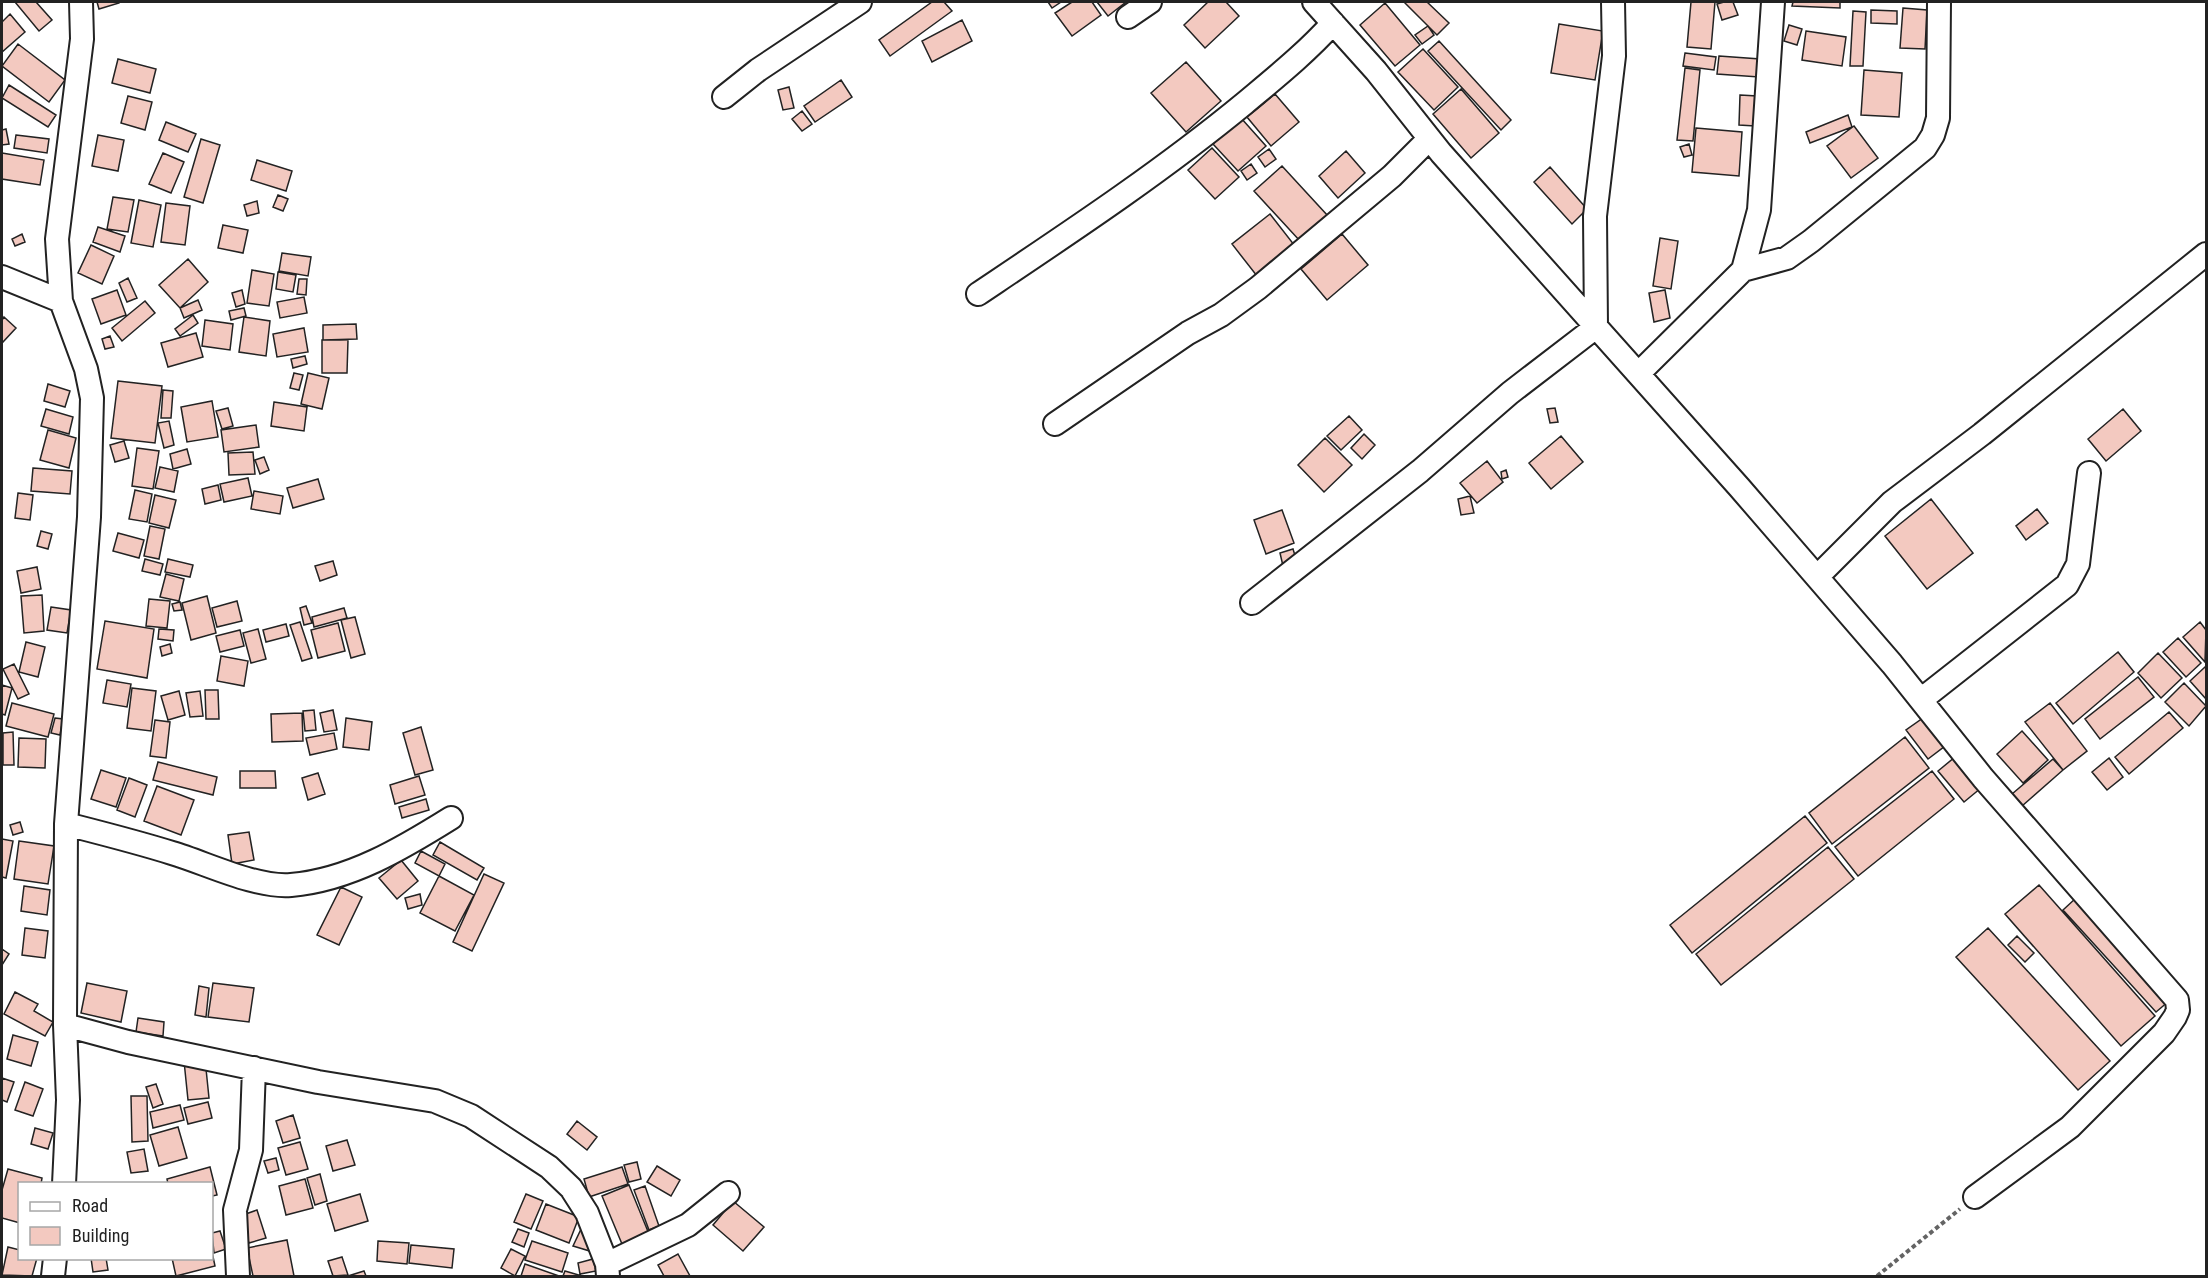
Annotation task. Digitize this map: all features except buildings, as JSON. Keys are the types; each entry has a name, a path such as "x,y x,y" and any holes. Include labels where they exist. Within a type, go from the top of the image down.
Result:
{"street":[{"path":"64,1182 68,1100 65,1025 66,824 88,517 92,398 86,369 61,301 57,239 82,39 81,2"},
{"path":"724,98 758,70 860,2"},
{"path":"1128,17 1150,2"},
{"path":"1314,2 1376,71 1429,139 1817,577 1922,699 1983,778 2171,990 2178,1010 2164,1033 2070,1127 1974,1197"},
{"path":"1596,327 1595,216 1614,56 1613,2"},
{"path":"1743,270 1759,210 1773,2"},
{"path":"1639,374 1743,270 1787,258 1924,148 1934,135 1938,118 1939,2"},
{"path":"978,294 1129,192 1202,139 1301,56 1333,23"},
{"path":"1055,424 1188,333 1221,315 1257,288 1384,184 1429,139"},
{"path":"1817,577 1892,502 1982,434 2206,254"},
{"path":"2,277 61,301"},
{"path":"1252,603 1420,471 1510,393 1596,327"},
{"path":"1922,699 2067,585 2078,564 2089,473"},
{"path":"66,824 169,852 260,882 290,885 329,877 396,852 451,818"},
{"path":"65,1025 254,1068 435,1101 471,1116 549,1167 571,1188 587,1213 608,1270 688,1225 728,1193"},
{"path":"238,1276 235,1210 251,1150 254,1068"},
{"path":"53,1276 55,1260"}],"path":[{"path":"1877,1276 1974,1197"}]}
